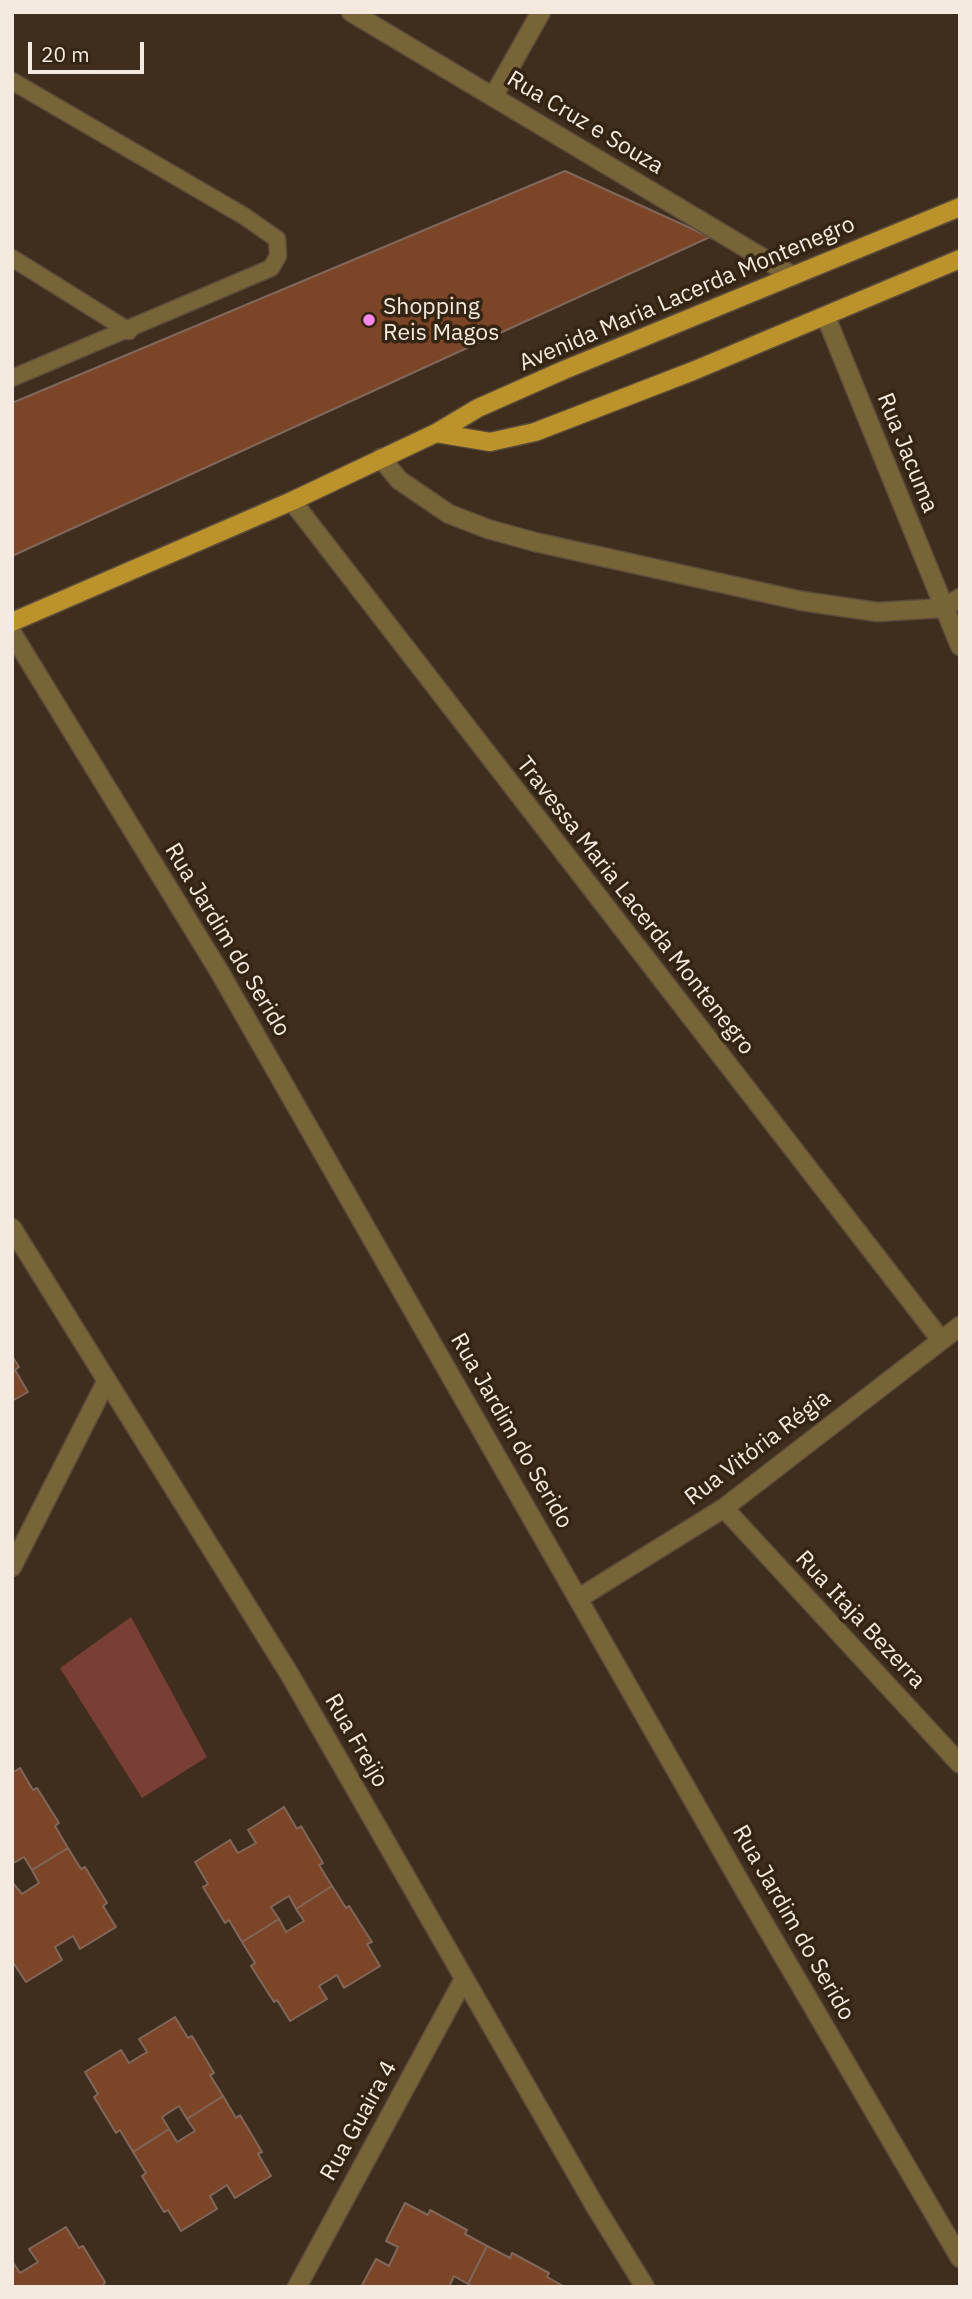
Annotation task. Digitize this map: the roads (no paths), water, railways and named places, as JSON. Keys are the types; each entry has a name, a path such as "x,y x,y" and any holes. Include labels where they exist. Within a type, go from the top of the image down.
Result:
{"main road":[{"name":"Avenida Maria Lacerda Montenegro","path":"12,622 292,501 436,433 503,397 960,207"},
{"path":"436,433 490,442 535,432 826,317 960,259"}],"street":[{"name":"Rua Cruz e Souza","path":"351,12 793,276"},
{"path":"493,97 541,12"},
{"name":"Rua Jacuma","path":"826,317 960,646"},
{"path":"382,458 398,480 420,497 449,514 488,529 802,601 877,612 943,608 960,598"},
{"name":"Travessa Maria Lacerda Montenegro","path":"292,501 941,1340"},
{"name":"Rua Jardim do Serido","path":"12,633 219,971 737,1877 960,2258"},
{"name":"Rua Freijo","path":"12,1228 290,1675 645,2287"},
{"name":"Rua Vitória Régia","path":"579,1598 724,1508 960,1326"},
{"path":"12,1567 106,1382"},
{"name":"Rua Itaja Bezerra","path":"724,1508 960,1764"},
{"name":"Rua Guaira 4","path":"297,2287 464,1979"}],"lane":[{"path":"12,81 244,216 277,239 278,256 271,268 129,331 12,378"},
{"path":"12,258 129,331"}],"place":[{"name":"Shopping Reis Magos","path":"369,320"}]}
